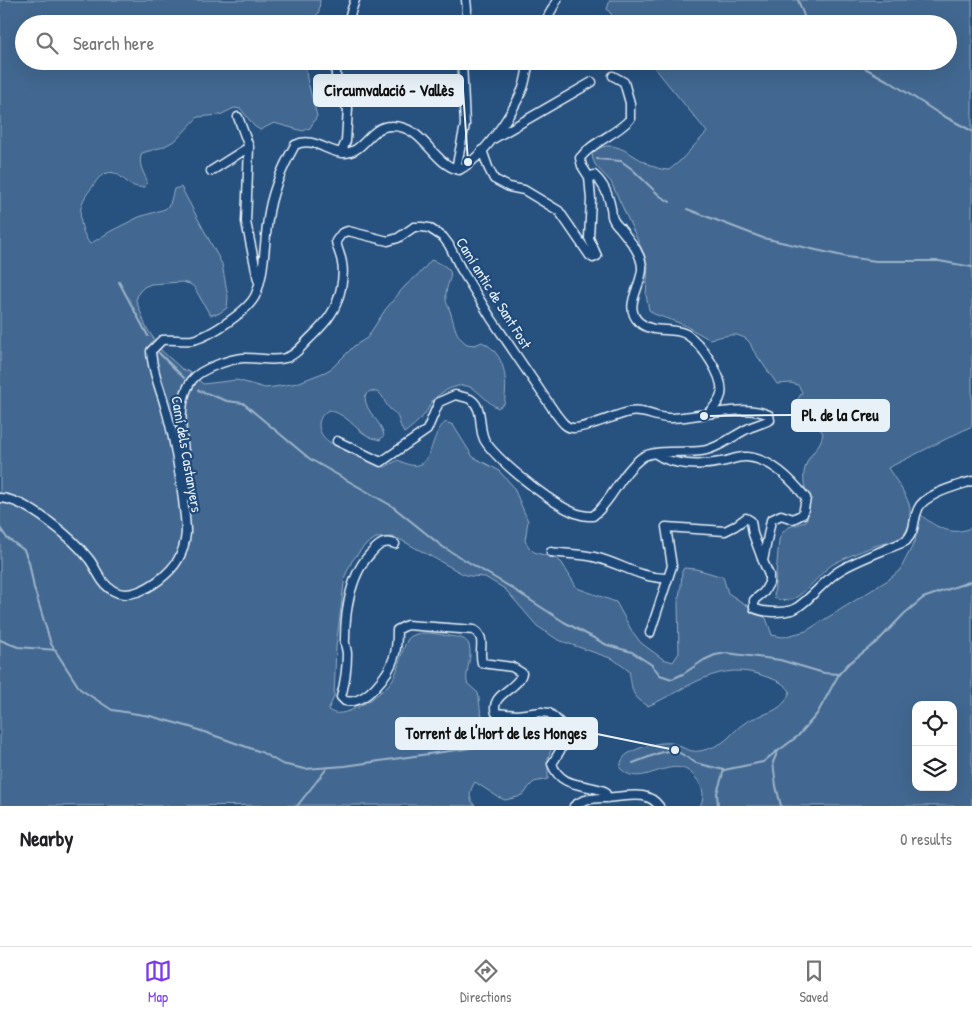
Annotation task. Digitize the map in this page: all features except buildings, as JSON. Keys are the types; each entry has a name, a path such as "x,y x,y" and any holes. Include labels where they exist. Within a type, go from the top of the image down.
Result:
{"street":[{"path":"350,15 355,0"},
{"path":"466,0 467,15"},
{"path":"549,15 557,0"},
{"path":"336,70 338,99 348,108 346,136 341,153"},
{"path":"456,169 465,125 462,70"},
{"path":"259,285 268,218 275,186 295,145 301,142 312,142 341,153 351,153 359,148 376,130 384,126 398,126 422,138 445,164 459,170 465,167 489,142 524,86 527,70"},
{"path":"482,150 494,179 509,187 524,190 559,211 590,256 594,258 597,256 588,238 591,199 589,177 582,166 580,158 586,150 621,129 630,118 630,103 624,82 613,76"},
{"path":"489,142 592,82"},
{"path":"238,118 249,148 246,222 259,285"},
{"path":"211,171 249,148"},
{"path":"589,177 594,175 605,188 613,219 640,256 642,270 632,303 633,314 639,322 658,331 676,331 685,334 700,345 710,359 722,390 718,403 708,413"},
{"name":"Camí antic de Sant Fost","path":"183,498 187,495 189,482 181,429 185,396 192,380 204,370 242,358 265,360 292,356 321,327 335,307 342,279 343,264 336,241 342,233 348,231 388,241 394,240 414,227 422,226 429,228 442,237 449,245 461,269 491,318 556,414 567,426 578,428 637,411 668,418 708,413"},
{"name":"Camí dels Castanyers","path":"0,498 10,498 20,503 51,524 88,558 107,586 115,592 126,594 136,592 155,583 169,572 177,563 184,547 186,531 183,498 169,419 151,364 151,351 162,340 191,340 208,334 252,303 259,285"},
{"path":"337,441 381,462 427,430 440,402 455,395 470,399 480,412 480,425 486,443 517,473 555,503 581,515 593,516 603,508 628,470 643,456 703,451 717,446 750,427 770,420 769,415 760,411 708,413"},
{"path":"656,454 685,464 708,464 723,462 732,458 747,457 765,461 795,483 806,498 803,514 793,519 780,515 771,520 763,561"},
{"path":"650,633 672,566 666,527 725,531 746,518 751,521 753,534 769,575 769,583 764,592 754,600 754,608 781,612 794,609 840,570 906,541 913,533 918,509 925,499 972,481"},
{"path":"395,544 383,542 365,558 350,591 344,640 347,652 346,677 341,696 345,701 350,703 361,699 379,683 393,660 397,630 402,626 474,630 482,638 480,657 482,663 512,667 522,673 520,679 496,701 494,707 496,714 549,713 566,729 567,739 552,764 555,772 563,780 604,791 608,798"},
{"path":"551,552 594,557 641,575 668,578"},
{"path":"574,806 582,800 634,795 651,799 659,806"}],"shaded area":[{"path":"0,0 320,0 317,15 15,15 15,70 306,70 317,116 310,128 303,131 274,123 260,130 254,126 241,109 234,108 220,115 198,117 176,140 163,147 142,153 142,170 147,180 145,187 133,186 112,173 107,173 98,178 82,204 80,216 82,228 87,239 90,244 139,217 165,209 170,204 174,189 181,187 222,264 228,297 227,308 218,314 210,315 194,287 182,282 151,284 139,292 136,300 146,327 161,350 182,369 190,372 203,384 237,380 265,388 297,383 325,372 332,368 354,346 367,338 385,310 405,286 431,260 447,268 450,276 446,301 456,331 467,344 475,345 482,342 496,353 501,361 505,378 504,404 498,408 470,387 455,387 444,391 435,398 427,412 404,433 397,416 387,406 381,395 370,391 365,396 366,402 384,435 380,440 365,434 344,417 329,410 321,417 319,422 320,431 326,440 331,443 385,467 398,460 410,465 419,465 425,461 429,454 440,428 446,422 453,425 473,457 498,470 513,486 528,521 525,541 529,547 534,552 557,559 562,563 577,588 616,602 641,643 663,659 673,662 679,653 678,602 684,568 696,569 723,577 728,593 766,618 772,635 783,637 806,631 888,580 900,570 915,541 921,515 945,530 959,531 972,527 972,806 700,806 703,795 702,790 700,784 691,773 681,768 670,768 639,776 629,774 620,768 624,757 633,751 660,743 675,744 692,751 711,748 725,740 745,723 778,708 787,698 790,691 788,688 770,678 750,672 734,671 704,678 648,706 638,699 633,692 629,671 613,659 558,640 537,626 505,589 485,577 463,574 394,537 376,538 364,546 352,561 345,576 336,647 334,697 328,710 335,713 350,711 367,702 383,690 393,679 406,643 412,636 427,633 466,640 470,650 467,683 478,693 482,716 497,726 536,729 552,735 551,750 548,758 548,779 534,782 525,793 505,800 475,782 470,794 475,806 0,806"},
{"path":"610,0 972,0 972,426 888,468 910,506 909,524 901,537 835,563 799,596 791,600 782,601 774,597 779,540 787,528 806,521 809,505 804,482 805,468 820,443 823,433 814,422 795,413 794,406 802,392 798,385 791,383 777,384 745,338 730,335 709,339 682,324 654,314 649,310 646,295 648,267 644,254 611,182 596,166 592,153 602,147 611,146 620,148 648,164 669,170 707,132 656,70 957,70 957,15 612,15 607,9"}],"waterway":[{"path":"798,0 804,15"},
{"path":"868,70 938,113 972,131"},
{"path":"597,159 621,161 660,196 670,202"},
{"path":"687,209 763,238 847,257 876,261 939,261 972,267"},
{"path":"119,282 148,336"},
{"path":"159,353 184,378"},
{"path":"198,390 227,401 243,403 310,459 392,506 443,547 564,622 607,645 632,652 652,665 660,675 672,679 704,660 715,655 727,653 780,660 824,673 839,674"},
{"path":"0,528 7,538 24,550 51,644 80,689 112,710 150,716 190,727 261,752 282,764 305,769 345,766 505,743 529,744 548,748"},
{"path":"781,806 773,762 778,751 798,736 817,714 839,674 848,664 878,641 904,614 923,598 972,581"},
{"path":"0,640 18,647 56,650"},
{"path":"633,763 662,752 675,750 696,763 724,770"},
{"path":"718,806 717,793 724,770 763,762 777,751"},
{"path":"297,806 328,767"}],"place":[{"name":"Circumvalació - Vallès","path":"468,162"},
{"name":"Pl. de la Creu","path":"704,416"},
{"name":"Torrent de l'Hort de les Monges","path":"675,750"}]}
